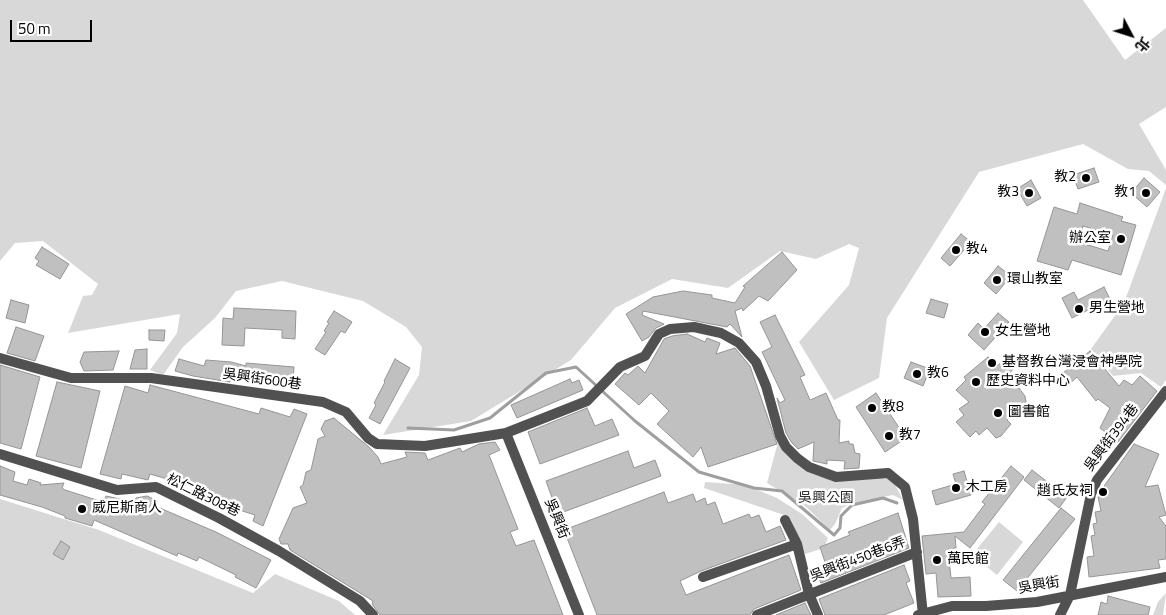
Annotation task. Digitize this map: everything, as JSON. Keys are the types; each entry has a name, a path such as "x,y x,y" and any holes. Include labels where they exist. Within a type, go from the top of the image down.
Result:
{"street":[{"name":"吳興街600巷","path":"0,358 71,378 151,378 322,402 346,412 368,438 377,444 425,446 506,433 588,401 620,367 645,356 658,334 670,329 694,327 721,333 739,343 749,353 763,378 780,436 786,447 797,458 809,466 836,477 888,474 905,486 913,519 917,552"},
{"name":"吳興街394巷","path":"1060,615 1070,595 1091,494 1097,480 1166,391"},
{"name":"吳興街","path":"506,433 579,615"},
{"name":"松仁路308巷","path":"0,454 116,490 156,487 220,518 280,551 360,601 373,615"},
{"path":"785,520 797,544 809,594 818,615"},
{"path":"703,577 797,544"},
{"name":"吳興街450巷6弄","path":"757,615 917,552"},
{"path":"917,552 921,614"},
{"name":"吳興街","path":"921,614 952,606 986,606 1037,602 1166,577"}],"green space":[{"path":"0,0 1083,0 1125,60 1166,28 1166,107 1139,124 1166,170 1166,185 1149,171 1128,169 1083,144 979,172 887,318 879,378 834,400 799,342 849,285 859,248 849,244 816,259 780,251 728,288 672,279 615,308 571,360 471,421 383,435 419,375 422,347 406,327 363,301 282,281 236,291 215,318 183,347 163,375 150,370 177,333 180,314 68,333 83,296 92,295 98,284 43,241 15,243 0,261"},
{"path":"1166,188 1166,380 1161,387 1141,373 1113,376 1091,349 1124,303"},
{"name":"吳興公園","path":"778,442 793,461 832,481 858,476 892,479 903,500 893,495 851,504 842,508 835,524 830,530 805,506 767,483"},
{"path":"705,482 746,485 777,498 802,514 828,538 824,548 805,554 791,520 787,516 704,488"},
{"path":"0,499 99,530 253,593 275,574 339,601 355,615 0,615"},
{"path":"999,522 1023,542 997,575 972,555"},
{"path":"1166,593 1163,615 1153,615 1158,602"}],"building":[{"name":"教2","path":"1094,168 1099,182 1078,189 1073,175"},
{"name":"教1","path":"1144,178 1160,192 1147,207 1131,193"},
{"name":"教3","path":"1031,180 1041,198 1027,206 1017,189"},
{"path":"1080,203 1123,217 1121,221 1136,225 1121,275 1072,260 1068,270 1037,261 1054,207 1077,214","holes":["1083,226 1113,235 1108,251 1078,242"]},
{"name":"教4","path":"961,234 971,242 950,266 941,258"},
{"path":"42,247 69,264 60,279 36,265 39,261 35,258"},
{"path":"782,252 797,270 768,301 759,296 743,311 742,308 735,311 742,337 730,324 727,327 643,311 642,315 664,324 656,328 649,337 642,341 626,314 653,297 683,291 712,295 712,298 735,303 745,287 743,286"},
{"name":"環山教室","path":"998,266 1011,276 996,294 984,283"},
{"name":"男生營地","path":"1104,287 1110,299 1072,318 1062,298 1074,292 1078,300"},
{"path":"931,299 948,304 944,318 926,313"},
{"path":"11,300 29,305 25,323 6,318"},
{"path":"234,308 296,311 295,339 282,338 282,330 245,328 244,346 222,345 223,318 233,319"},
{"path":"334,311 352,322 345,333 341,331 325,355 315,349 326,332 324,331 329,323 327,322"},
{"name":"女生營地","path":"998,313 1009,322 984,350 968,335 978,323 984,329"},
{"path":"775,315 805,375 800,377 810,400 826,393 838,420 840,420 839,443 849,441 849,444 853,444 855,453 860,454 859,468 844,469 845,461 827,460 827,464 813,461 814,442 798,449 786,433 777,398 780,403 785,400 762,352 772,347 760,322"},
{"path":"16,327 44,336 35,361 7,353"},
{"path":"149,330 165,330 164,341 149,340"},
{"path":"687,334 705,342 707,338 720,343 716,354 735,348 750,366 777,444 708,467 701,447 693,457 657,424 669,411 651,393 639,405 615,384 625,373 628,375 638,366 645,373 664,339"},
{"path":"147,349 147,369 130,369 135,350"},
{"path":"119,351 113,370 84,371 80,362 84,352"},
{"path":"1090,351 1119,386 1124,380 1132,385 1140,376 1157,391 1118,442 1100,428 1110,408 1098,399 1096,401 1077,377 1066,387 1058,377"},
{"path":"988,357 997,366 1006,358 1015,367 1000,384 1019,388 1025,396 1026,402 1007,420 1011,424 1001,436 996,438 987,428 979,435 976,431 970,437 956,422 964,415 959,409 969,402 956,390 966,380 964,377"},
{"path":"179,359 204,366 206,360 231,362 246,366 246,363 294,367 293,383 231,378 230,382 193,376 175,371"},
{"path":"395,359 410,368 380,424 369,418"},
{"name":"教6","path":"911,362 930,369 923,386 904,378"},
{"path":"0,365 40,377 21,449 0,443"},
{"path":"570,379 572,383 579,380 583,390 517,418 511,405"},
{"path":"57,382 100,391 81,468 36,456"},
{"path":"150,385 259,414 261,408 290,417 294,409 307,414 263,526 253,521 255,515 195,496 195,487 150,474 148,480 122,474 121,479 100,474 125,386 148,393"},
{"path":"876,393 906,438 885,452 856,407"},
{"path":"587,408 595,426 612,419 619,435 540,464 528,432"},
{"path":"334,418 369,447 378,457 381,464 407,457 405,452 425,453 428,460 460,448 462,452 479,444 495,442 500,450 489,455 518,529 510,532 516,546 534,540 563,615 380,615 372,604 373,601 290,550 288,544 281,544 279,539 293,508 307,503 300,487 303,485 306,472 311,470 318,439 325,436 321,429 325,421"},
{"path":"1134,444 1159,454 1145,487 1158,485 1166,515 1159,517 1166,526 1166,559 1158,560 1160,568 1089,577 1087,557 1094,556 1091,536 1095,535 1093,524 1097,523 1095,512 1101,511 1098,497 1103,496 1102,489"},
{"path":"628,451 634,468 655,460 661,476 558,514 546,481"},
{"path":"0,466 15,472 13,481 27,485 29,479 41,483 40,485 64,483 62,488 65,490 103,502 106,496 134,502 136,498 147,496 158,501 155,506 216,532 271,560 256,588 235,577 236,575 199,557 197,561 178,553 177,556 94,520 92,526 65,518 65,516 42,507 0,495"},
{"path":"1011,466 1024,477 970,548 955,536 956,548 948,549 951,578 970,577 971,596 938,597 936,573 926,574 922,536 964,532 985,504 982,502"},
{"path":"1032,470 1067,497 1059,508 1024,480"},
{"name":"木工房","path":"964,471 971,495 936,505 932,491 956,484 953,474"},
{"path":"664,492 668,503 693,494 696,502 705,498 707,505 715,502 723,524 749,514 751,518 759,515 766,532 780,526 786,540 701,571 680,581 686,595 789,555 801,590 754,609 750,615 597,615 564,530"},
{"path":"1061,508 1075,519 1017,591 1003,580"},
{"path":"898,513 909,548 821,583 816,572 827,568 820,547 850,535 848,532"},
{"path":"61,541 70,547 63,560 53,554"},
{"path":"904,565 910,581 906,583 914,603 884,615 825,615 819,599"},
{"path":"1108,596 1150,607 1148,615 1098,615 1101,602 1107,604"},
{"path":"805,603 811,615 776,615"}],"waterway":[{"path":"408,428 454,430 490,418 546,373 576,367 635,421 699,472 754,488 782,491 834,535 840,528 841,516 852,505 883,498 897,503"}],"place":[{"name":"教2","path":"1086,178"},
{"name":"教3","path":"1029,193"},
{"name":"教1","path":"1146,193"},
{"name":"辦公室","path":"1121,239"},
{"name":"教4","path":"956,250"},
{"name":"環山教室","path":"997,280"},
{"name":"男生營地","path":"1079,309"},
{"name":"女生營地","path":"985,332"},
{"name":"基督教台灣浸會神學院","path":"992,363"},
{"name":"教6","path":"917,374"},
{"name":"歷史資料中心","path":"976,382"},
{"name":"教8","path":"872,408"},
{"name":"圖書館","path":"998,413"},
{"name":"教7","path":"889,436"},
{"name":"木工房","path":"956,488"},
{"name":"趙氏友祠","path":"1103,492"},
{"name":"威尼斯商人","path":"82,509"},
{"name":"萬民館","path":"937,560"}]}
